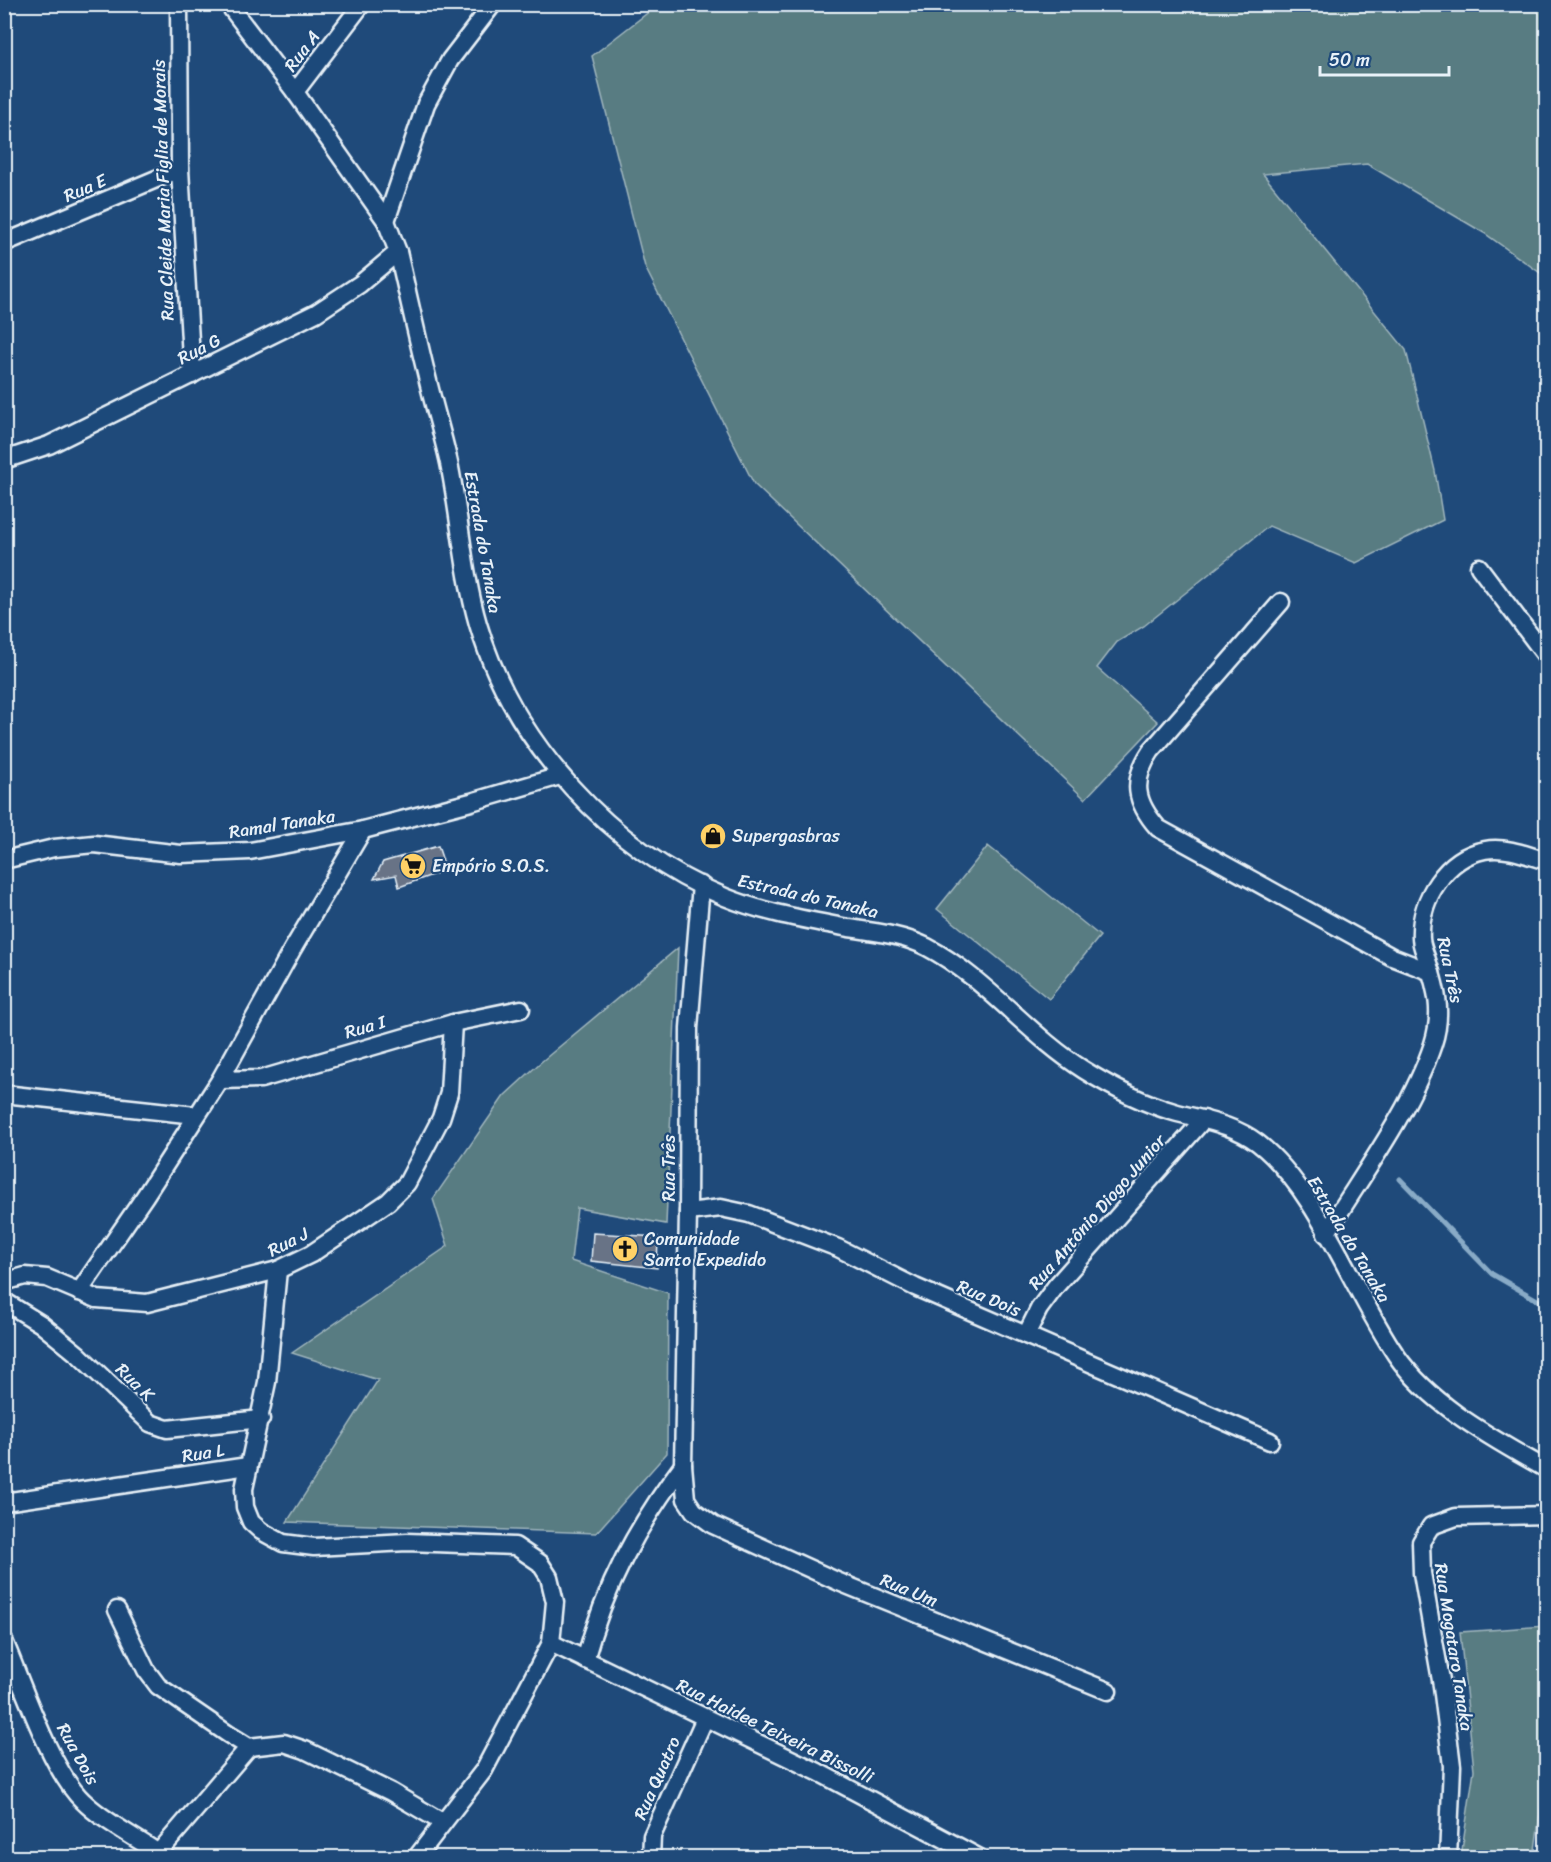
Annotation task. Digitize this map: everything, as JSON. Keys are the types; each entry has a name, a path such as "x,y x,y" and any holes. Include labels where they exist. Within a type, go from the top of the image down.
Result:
{"street":[{"name":"Rua Cleide Maria Figlia de Morais","path":"179,4 180,169 192,375"},
{"name":"Estrada do Tanaka","path":"228,4 295,92 386,221 398,252 448,457 469,590 478,626 504,686 534,742 560,776 586,804 637,846 701,885 725,897 780,914 910,939 952,961 1082,1069 1145,1102 1230,1126 1258,1143 1303,1194 1399,1359 1421,1383 1462,1417 1546,1469"},
{"name":"Rua A","path":"295,92 362,4"},
{"path":"386,221 426,104 450,60 493,4"},
{"name":"Rua E","path":"4,243 180,169"},
{"name":"Rua G","path":"4,460 49,445 316,313 360,284 398,252"},
{"path":"1479,567 1546,656"},
{"path":"1281,602 1151,751 1142,765 1138,781 1142,806 1158,828 1392,957 1431,972"},
{"name":"Ramal Tanaka","path":"4,860 45,849 94,843 181,854 250,851 363,830 560,776"},
{"path":"79,1292 220,1080 292,950 363,830"},
{"name":"Rua Três","path":"1326,1234 1405,1104 1432,1046 1438,1026 1439,1001 1421,939 1425,908 1435,885 1449,868 1468,855 1485,849 1510,850 1546,861"},
{"name":"Rua Três","path":"700,1516 686,1499 683,1466 689,1028 701,885"},
{"name":"Rua I","path":"220,1080 261,1079 453,1023 521,1009"},
{"name":"Rua J","path":"4,1282 25,1276 37,1277 52,1280 105,1300 147,1303 278,1270 311,1254 388,1202 407,1183 441,1118 449,1093 453,1023"},
{"path":"4,1094 195,1115"},
{"name":"Rua Antônio Diogo Junior","path":"1026,1335 1039,1309 1056,1286 1204,1119"},
{"name":"Rua Dois","path":"688,1212 721,1208 748,1214 838,1248 915,1287 1270,1441"},
{"name":"Rua L","path":"4,1502 96,1491 248,1466 261,1419 278,1270"},
{"name":"Rua K","path":"4,1300 41,1324 79,1355 150,1423 167,1429 261,1419"},
{"path":"248,1466 244,1489 245,1507 252,1522 261,1531 283,1543 314,1547 407,1542 515,1545 527,1551 540,1563 549,1577 555,1602 551,1643 484,1770 416,1857"},
{"path":"585,1660 598,1613 609,1585 636,1534 683,1466"},
{"name":"Rua Mogataro Tanaka","path":"1448,1857 1452,1766 1442,1686 1422,1573 1421,1542 1431,1527 1456,1517 1546,1515"},
{"name":"Rua Um","path":"700,1516 713,1525 839,1582 1107,1691"},
{"path":"117,1610 146,1670 158,1686 249,1747 284,1743 305,1750 391,1792 442,1822"},
{"name":"Rua Dois","path":"4,1641 43,1732 73,1789 94,1811 156,1855"},
{"name":"Rua Haidee Teixeira Bissolli","path":"551,1643 818,1772 980,1857"},
{"name":"Rua Quatro","path":"650,1856 652,1836 705,1718"},
{"path":"156,1855 249,1747"}],"green space":[{"path":"659,4 1546,5 1546,277 1484,233 1367,164 1263,174 1406,350 1435,471 1443,520 1356,563 1269,526 1144,626 1117,642 1097,668 1158,722 1085,799 754,484 645,267 592,56"},
{"path":"988,846 1100,936 1049,999 937,909"},
{"path":"678,948 666,1224 577,1208 571,1261 668,1293 667,1453 596,1533 287,1522 378,1380 292,1353 448,1246 433,1199 504,1096 541,1062"},
{"path":"1546,1626 1546,1787 1543,1791 1534,1857 1461,1857 1474,1770 1460,1632"}],"building":[{"name":"Empório S.O.S.","path":"438,846 446,870 399,887 396,875 374,879 383,862"},
{"name":"Comunidade Santo Expedido","path":"593,1233 658,1237 657,1268 591,1261"}],"waterway":[{"path":"1400,1179 1492,1274 1546,1305"}],"place":[{"name":"Supergasbras","path":"713,836"},
{"name":"Empório S.O.S.","path":"413,866"},
{"name":"Comunidade Santo Expedido","path":"625,1249"}]}
